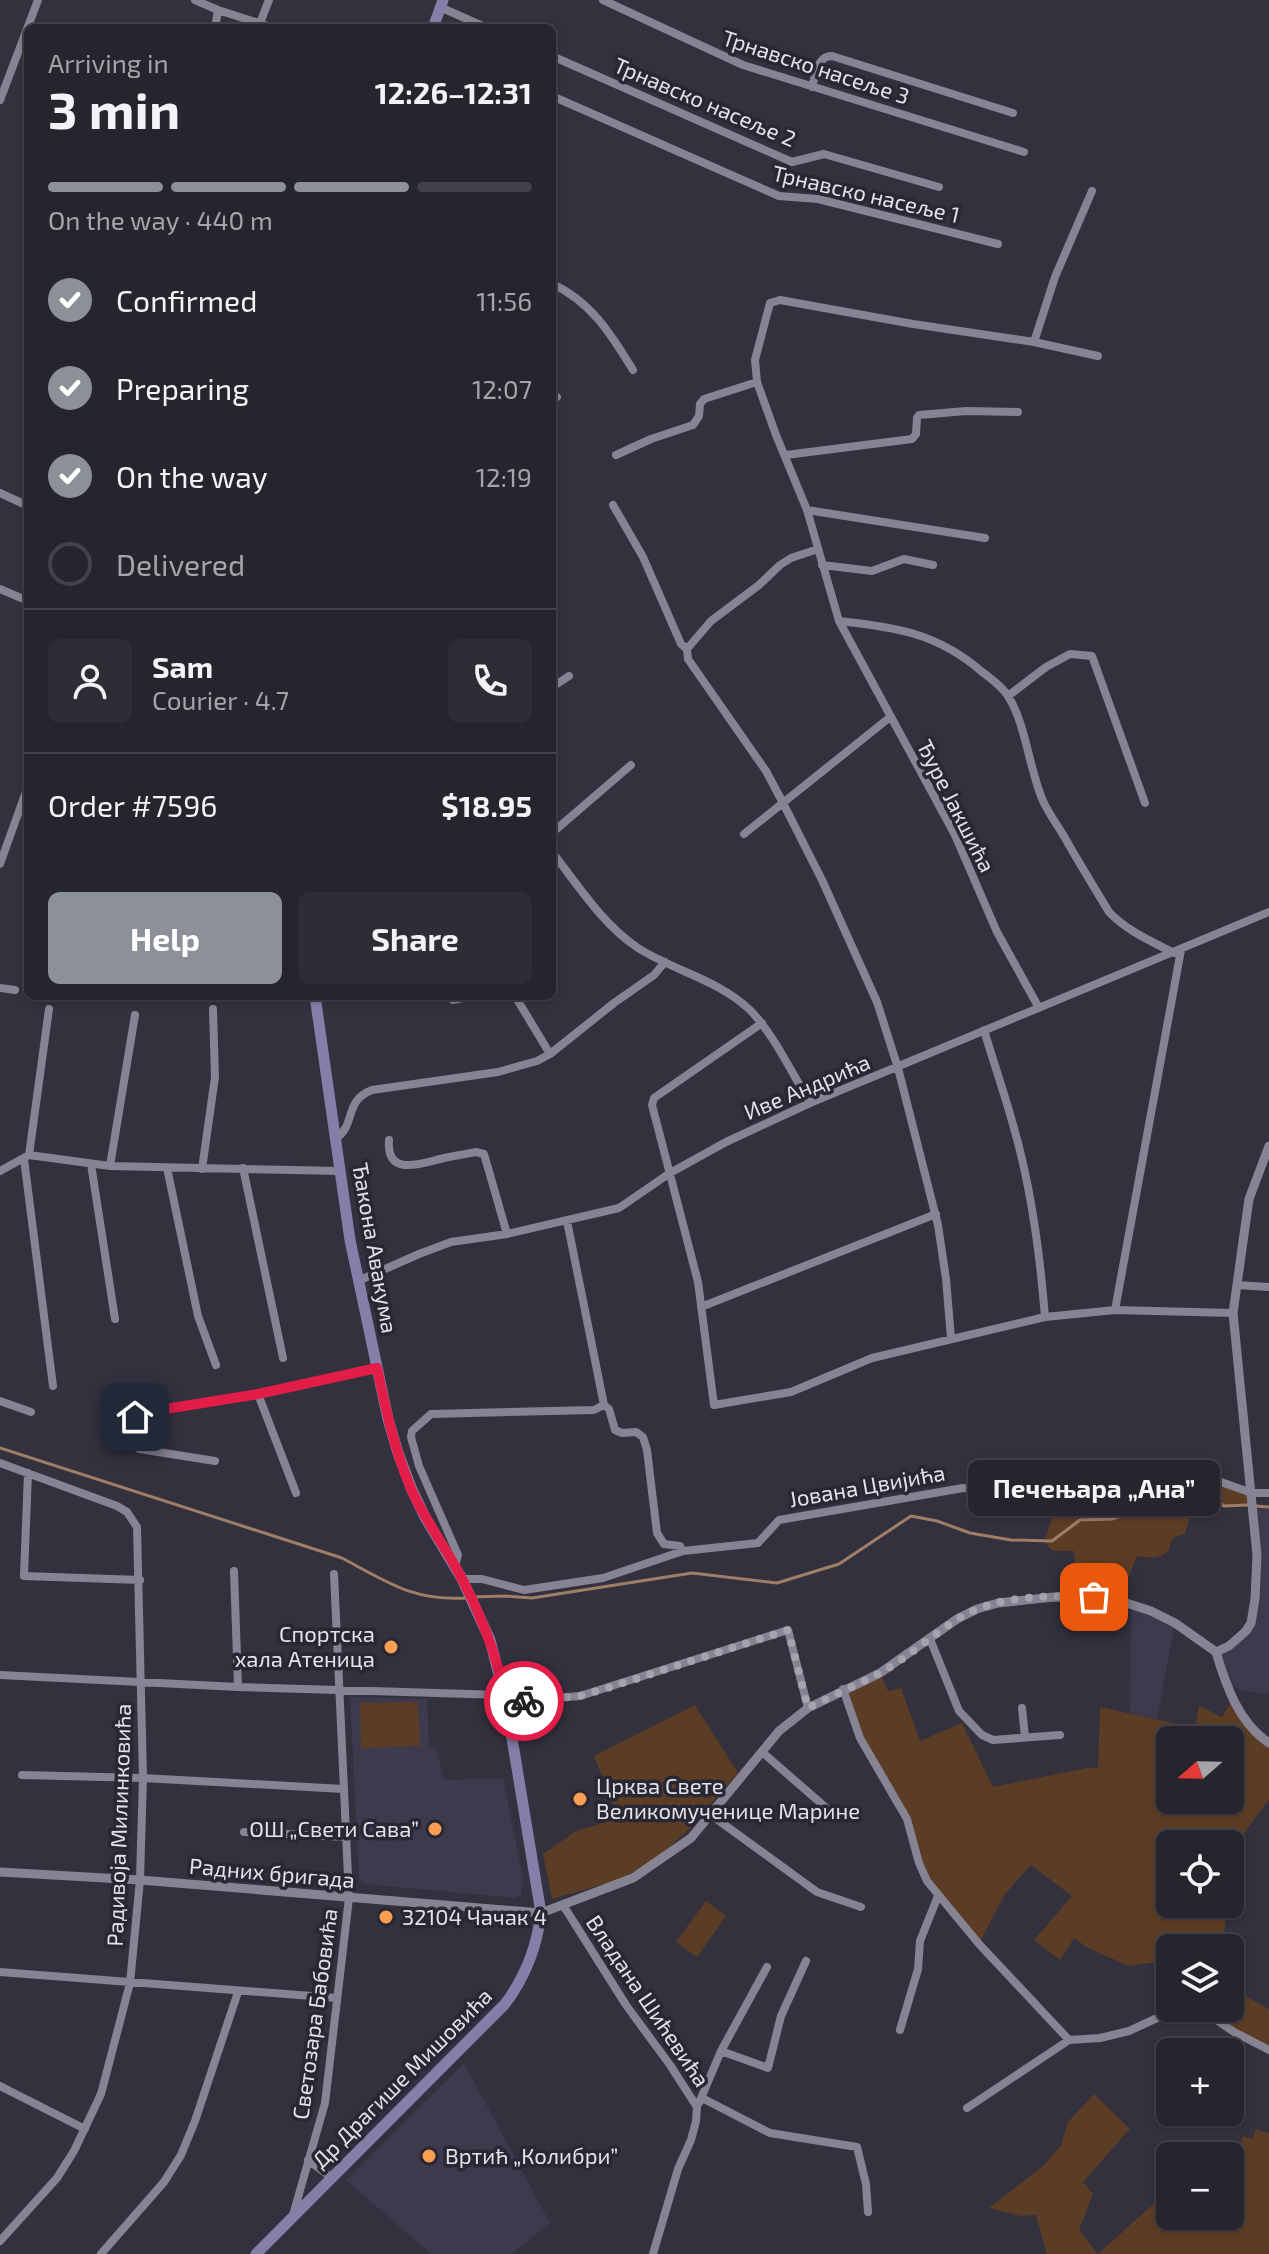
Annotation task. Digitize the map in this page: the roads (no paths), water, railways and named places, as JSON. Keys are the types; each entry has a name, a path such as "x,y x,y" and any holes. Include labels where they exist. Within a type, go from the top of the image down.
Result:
{"main road":[{"path":"434,24 441,4"},
{"name":"Ђакона Авакума","path":"316,1000 358,1281 398,1453 425,1517 464,1582"},
{"name":"Др Драгише Мишовића","path":"256,2254 505,2004 530,1962 537,1941 541,1913 505,1698 490,1640 464,1582"}],"street":[{"path":"29,24 38,0"},
{"path":"195,0 260,23 269,0"},
{"name":"Трнавско насеље 3","path":"603,0 732,61 1024,152"},
{"path":"441,4 479,24"},
{"path":"216,24 218,10"},
{"path":"0,100 24,37"},
{"path":"812,87 821,59 832,56 1013,113"},
{"name":"Трнавско насеље 2","path":"556,58 792,162 824,154 939,187"},
{"name":"Трнавско насеље 1","path":"556,98 779,196 818,199 998,244"},
{"path":"1034,342 1055,277 1092,191"},
{"path":"556,286 585,303 633,370"},
{"path":"616,455 693,425 699,416 701,401 707,397 757,382 755,360 770,303 780,300 1034,342 1098,356"},
{"name":"Ђуре Јакшића","path":"757,382 807,510 839,621 954,833 997,932 1039,1008"},
{"path":"786,455 912,439 916,434 919,415 966,411 1018,412"},
{"path":"0,493 24,504"},
{"path":"613,505 643,557 681,644 687,649 688,659 766,771 783,803 877,1002 898,1068 936,1214 951,1338"},
{"path":"807,510 985,538"},
{"path":"687,649 711,621 780,565 818,549"},
{"path":"822,565 872,571 904,559 933,565"},
{"path":"0,589 24,599"},
{"path":"839,621 881,626 946,645 970,661 1008,696 1019,721 1032,773 1044,803 1109,912 1140,936 1177,951 1115,1310"},
{"path":"1008,696 1046,667 1070,654 1092,656 1145,803"},
{"path":"556,684 569,676"},
{"path":"744,834 889,718"},
{"path":"556,830 631,765"},
{"path":"0,864 24,797"},
{"path":"556,857 617,932 665,962 723,989 749,1009 762,1023 810,1103"},
{"name":"Иве Андрића","path":"358,1281 451,1242 507,1234 619,1208 670,1173 726,1142 810,1103 1269,912"},
{"path":"335,1139 346,1129 354,1102 364,1093 523,1066 550,1054 654,975 665,962"},
{"path":"0,988 15,990"},
{"path":"517,1000 550,1054"},
{"path":"49,1009 27,1157 53,1386"},
{"path":"202,1169 215,1077 213,1009"},
{"path":"110,1166 135,1015"},
{"path":"762,1023 654,1098 652,1105 698,1282 714,1405 791,1392 872,1358 1045,1317 1115,1310 1233,1313"},
{"path":"984,1030 1016,1132 1028,1186 1040,1258 1045,1317"},
{"path":"389,1140 393,1158 408,1166 476,1152 484,1154 507,1234"},
{"path":"1216,1652 1242,1637 1251,1623 1255,1599 1257,1555 1233,1313 1249,1199 1269,1146"},
{"path":"0,1171 27,1157 110,1166 340,1171"},
{"path":"91,1164 115,1319"},
{"path":"167,1168 198,1316 216,1365"},
{"path":"243,1168 283,1358"},
{"path":"701,1307 936,1214"},
{"path":"567,1221 604,1405 609,1409 615,1430 636,1432 643,1437 657,1533 664,1544 680,1546 683,1551"},
{"path":"1237,1285 1269,1287"},
{"path":"215,1461 139,1449 131,1438 132,1420 141,1413 258,1394 377,1368"},
{"path":"258,1394 296,1493"},
{"path":"0,1401 31,1412"},
{"path":"455,1566 458,1555 413,1447 412,1431 431,1414 589,1410 604,1405"},
{"name":"Радивоја Милинковића","path":"0,1463 117,1506 127,1512 137,1527 143,1778 140,1880 130,1983 101,2094 74,2151 57,2178 0,2241"},
{"name":"Јована Цвијића","path":"464,1582 482,1579 524,1590 603,1578 683,1551 758,1543 779,1520 963,1488 1099,1494 1156,1477 1190,1471 1252,1493 1269,1493"},
{"path":"28,1473 24,1576 140,1580"},
{"path":"234,1571 238,1687"},
{"name":"Светозара Бабовића","path":"292,2216 325,2103 349,1898 334,1574"},
{"path":"541,1913 642,1872 691,1838 779,1731 808,1708 880,1673 957,1619 986,1606 1026,1599 1077,1596 1111,1598 1151,1611 1175,1623 1216,1652 1243,1718 1269,1743"},
{"path":"0,1675 505,1698 580,1696 788,1630 808,1708"},
{"path":"930,1639 963,1717 987,1738 1060,1735"},
{"path":"843,1689 860,1738 907,1819 927,1881 979,1944 1069,2040"},
{"path":"1022,1708 1025,1737"},
{"path":"762,1752 831,1812"},
{"path":"22,1775 343,1789"},
{"path":"711,1815 817,1892 861,1907"},
{"path":"244,1832 346,1837"},
{"name":"Радних бригада","path":"0,1872 140,1880 541,1913"},
{"path":"900,2030 918,1969 920,1941 938,1896"},
{"name":"Владана Шићевића","path":"563,1905 626,2005 697,2107 691,2140 678,2169 655,2253"},
{"path":"721,2051 768,2068 781,2016 806,1961"},
{"path":"697,2107 721,2051 767,1967"},
{"path":"0,1972 337,1998"},
{"path":"101,2254 164,2182 181,2155 238,1992"},
{"path":"967,2108 1069,2040 1100,2038 1142,2027 1156,2020"},
{"path":"1219,2022 1269,2050"},
{"path":"0,2086 85,2129"},
{"path":"702,2098 770,2133 857,2147 866,2184 868,2212"},
{"path":"308,2160 331,2177"}],"waterway":[{"path":"0,1448 342,1558 415,1593 466,1598"},
{"path":"473,1597 532,1598 692,1573 777,1583 839,1564 911,1516 970,1533 1011,1540 1052,1541 1080,1520 1112,1519 1177,1496 1209,1495 1224,1506 1248,1505"},
{"path":"1256,1506 1269,1507"}],"place":[{"name":"Печењара „Ана”","path":"1094,1597"},
{"name":"Спортска хала Атеница","path":"391,1647"},
{"name":"Црква Свете Великомученице Марине","path":"580,1799"},
{"name":"ОШ „Свети Сава”","path":"435,1829"},
{"name":"32104 Чачак 4","path":"386,1917"},
{"name":"Вртић „Колибри”","path":"429,2156"}]}
